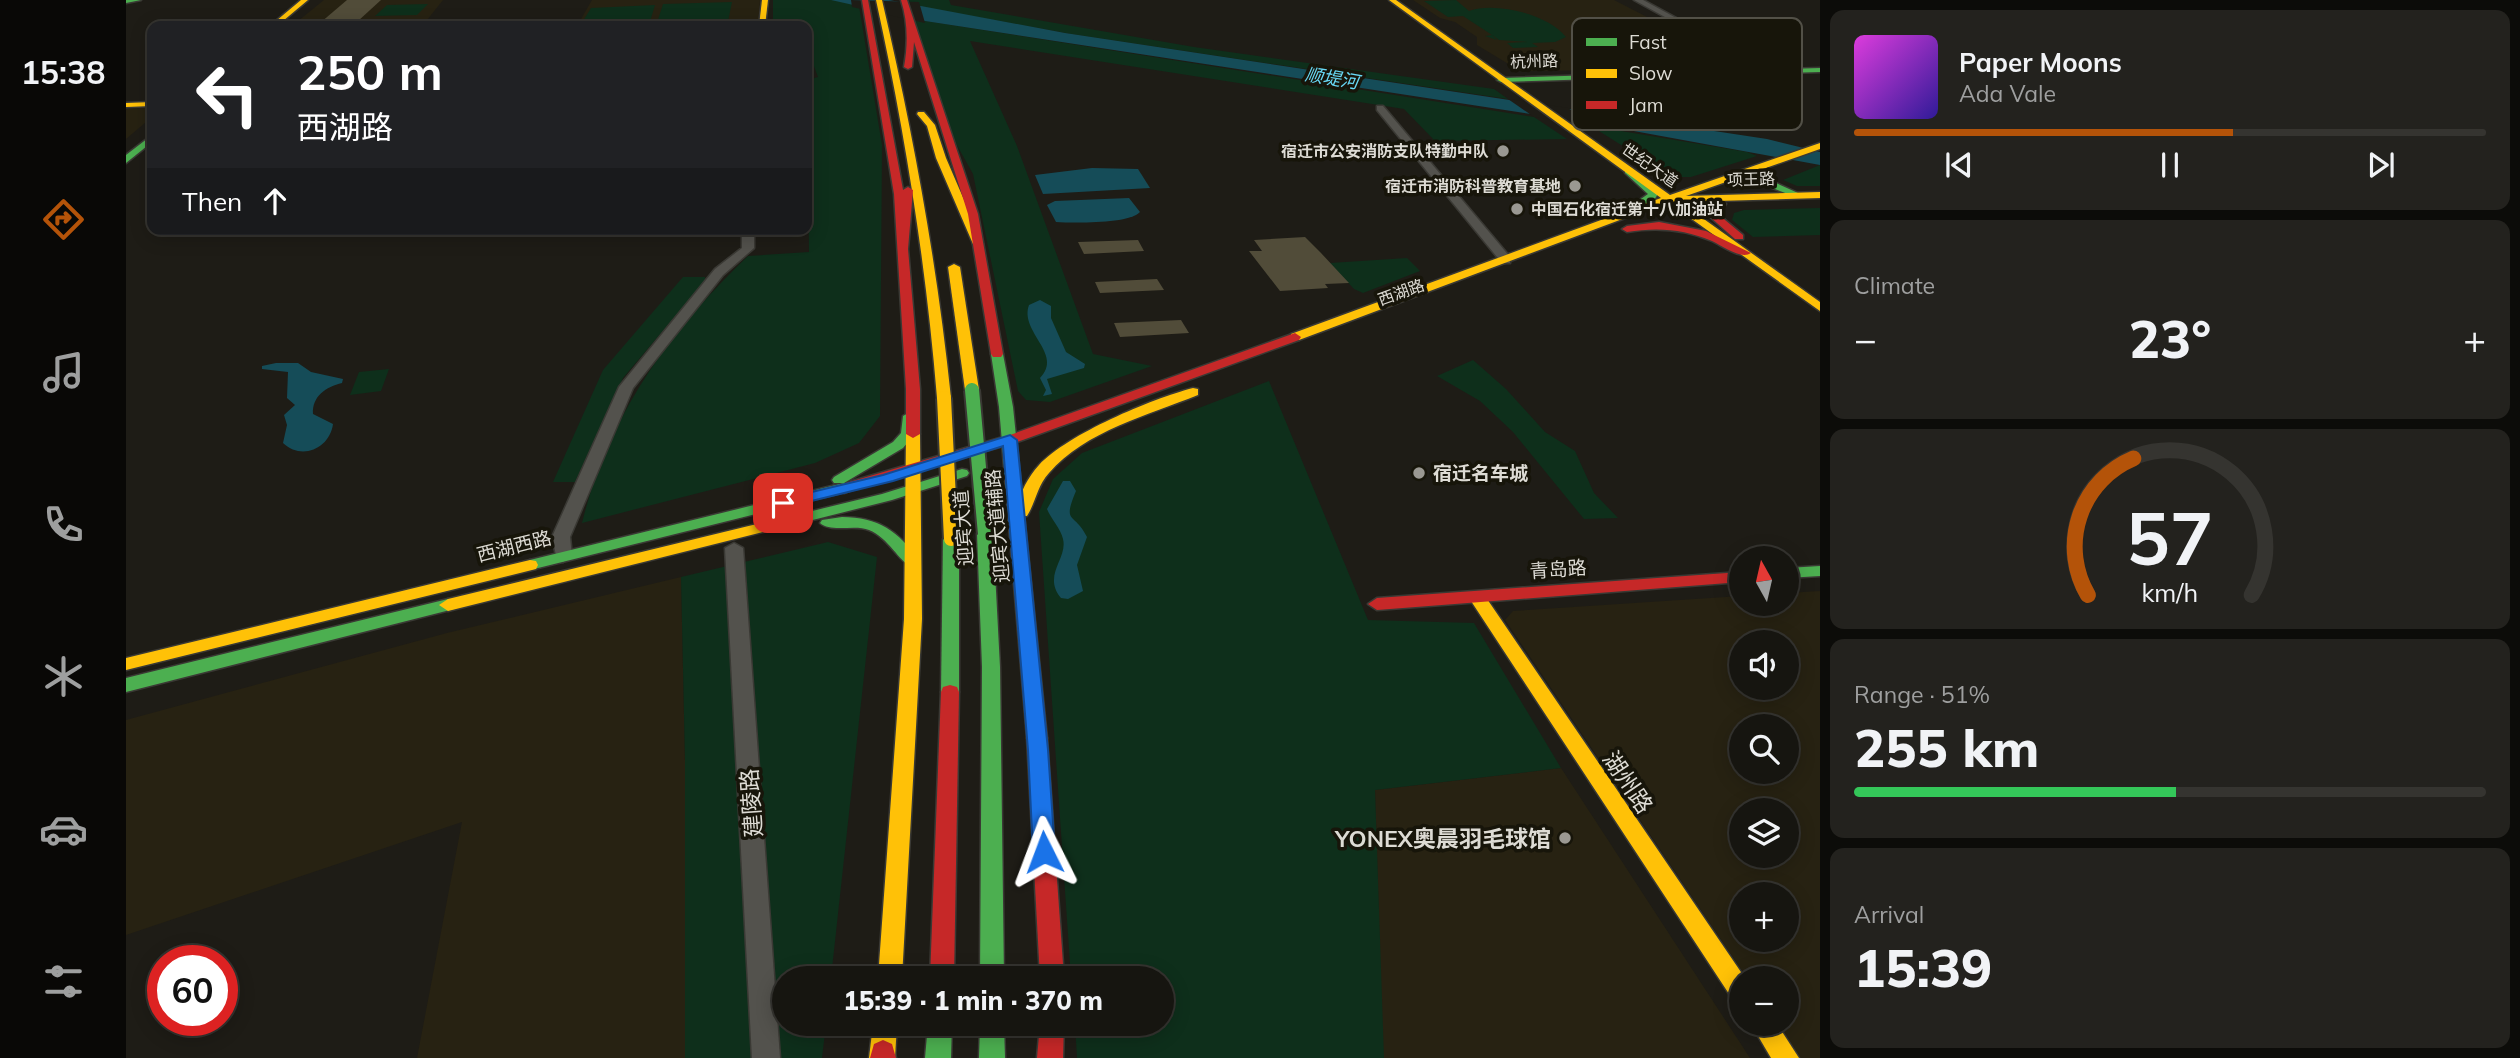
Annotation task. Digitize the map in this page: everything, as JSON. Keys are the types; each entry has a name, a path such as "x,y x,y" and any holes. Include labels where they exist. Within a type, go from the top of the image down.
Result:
{"main road":[{"path":"126,1 138,0"},
{"path":"279,21 305,0"},
{"path":"290,21 315,0"},
{"path":"763,21 765,0"},
{"name":"世纪大道","path":"1392,0 1572,128"},
{"name":"世纪大道","path":"1399,0 1505,80"},
{"path":"889,9 908,67 946,212"},
{"path":"889,9 913,389 913,619 891,966"},
{"name":"迎宾大道","path":"889,9 902,103 917,173 938,307 944,398 951,538 950,760 942,966"},
{"name":"迎宾大道辅路","path":"889,9 973,214 1001,369 1020,536 1038,750 1051,966"},
{"name":"杭州路","path":"1802,70 1820,70"},
{"name":"杭州路","path":"1505,80 1572,78"},
{"path":"126,103 147,102"},
{"path":"902,103 898,118 909,182 903,249"},
{"path":"921,114 931,125 951,183 978,244"},
{"name":"世纪大道","path":"1563,121 1572,127"},
{"path":"126,148 147,130"},
{"name":"世纪大道","path":"1575,130 1628,171 1686,199"},
{"name":"世纪大道","path":"1577,130 1686,199 1820,307"},
{"path":"126,160 147,142"},
{"path":"1784,160 1820,146"},
{"name":"西湖路","path":"1194,382 1272,359 1784,160"},
{"name":"西湖路","path":"1686,199 1760,174 1784,160"},
{"path":"1599,231 1652,197 1650,189 1628,171"},
{"path":"1760,174 1773,185 1815,197"},
{"name":"项王路","path":"1686,199 1815,197"},
{"name":"项王路","path":"1686,199 1721,204 1815,197"},
{"path":"1721,204 1714,211 1714,216 1737,234 1746,250"},
{"path":"1599,231 1645,223 1678,223 1705,231 1746,250"},
{"name":"西湖路","path":"912,491 1011,448 1194,382 1506,260 1599,231"},
{"name":"世纪大道","path":"1746,250 1820,301"},
{"name":"迎宾大道","path":"952,254 972,390 985,534 991,667 992,966"},
{"path":"1001,369 1012,404 1028,414 1059,417 1085,414 1194,382"},
{"path":"1020,536 1024,495 1030,483 1058,457 1086,438 1194,382"},
{"path":"646,535 822,488 850,475 891,450 908,434 913,389"},
{"name":"西湖路","path":"913,471 1011,448"},
{"name":"西湖西路","path":"126,664 913,471"},
{"path":"126,685 912,491"},
{"path":"575,575 833,522 858,521 875,524 900,538 912,564"},
{"path":"1799,572 1820,571"},
{"name":"青岛路","path":"1377,604 1729,578"},
{"name":"湖州路","path":"1477,597 1729,974"},
{"path":"883,1056 884,1036"},
{"path":"938,1058 939,1036"},
{"path":"992,1036 992,1058"},
{"path":"1050,1058 1052,1036"},
{"path":"1054,1036 1057,1058"},
{"path":"1771,1036 1786,1058"}],"street":[{"path":"1638,0 1671,18"},
{"path":"1380,107 1506,260"},
{"path":"563,556 561,537 626,387 696,298 719,272 744,253 748,235"},
{"name":"建陵路","path":"734,543 766,1058"}],"shaded area":[{"path":"324,0 443,0 426,21 298,21"},
{"path":"592,0 760,0 758,21 580,21"},
{"path":"1413,0 1614,0 1649,18 1572,18 1572,71 1520,71 1477,45 1477,37 1455,22 1440,18"},
{"path":"147,107 147,121 126,139 126,109"},
{"path":"681,577 685,760 685,1058 417,1058 462,822 126,935 126,720 447,633"},
{"path":"1820,591 1820,1058 1801,1058 1786,1036 1799,1036 1799,966 1739,966 1729,952 1799,952 1799,882 1729,882 1729,951 1505,620 1513,611 1729,597 1729,616 1799,616 1799,592"},
{"path":"1561,768 1729,1026 1729,1036 1736,1036 1750,1058 1383,1058 1375,790"}],"green space":[{"path":"773,0 858,0 882,145 880,416 859,443 815,463 582,523 593,484 625,411 668,345 693,314 748,256 809,252 809,235 812,235 812,79 818,77 812,61 812,21 773,21"},
{"path":"903,0 949,0 951,5 1194,47 1494,89 1508,99 1071,34 905,4"},
{"path":"1456,0 1469,11 1480,8 1507,9 1535,16 1558,29 1566,37 1555,42 1532,43 1538,47 1513,48 1507,43 1528,42 1499,40 1463,16 1448,17 1424,1"},
{"path":"732,2 728,21 658,21 663,4"},
{"path":"428,4 417,15 375,16 387,5"},
{"path":"655,5 650,21 583,21 591,8"},
{"path":"913,19 1534,117 1567,139 1435,141 1404,109 970,41 1017,146 1093,354 1152,366 1050,402 1026,400 1018,391 973,174 939,113"},
{"path":"1597,130 1615,130 1747,152 1757,156 1691,177 1672,177"},
{"path":"1820,165 1820,186 1797,186 1783,180"},
{"path":"1820,208 1820,235 1753,237 1732,220 1734,213 1744,210"},
{"path":"1407,258 1420,271 1363,293 1354,289 1330,263"},
{"path":"683,277 705,277 705,281 623,378 575,482 553,482 603,370"},
{"path":"1473,360 1506,389 1545,432 1575,451 1594,493 1618,518 1584,519 1513,432 1480,401 1437,376"},
{"path":"389,369 381,391 350,395 359,372"},
{"path":"1269,381 1368,620 1474,623 1561,768 1375,790 1384,1058 1077,1058 1076,1036 1174,1036 1174,966 1070,966 1039,512 1053,479 1082,453"},
{"path":"828,542 877,557 832,966 772,966 772,1036 825,1036 822,1058 685,1058 685,760 681,577"}],"water":[{"name":"顺堤河","path":"831,0 889,0 1065,33 1572,110 1572,120 925,21"},
{"path":"1628,130 1707,130 1767,139 1820,152 1820,165"},
{"path":"1092,168 1138,169 1150,188 1043,194 1035,175"},
{"path":"1129,198 1140,212 1125,219 1101,222 1056,222 1047,205 1055,201"},
{"path":"1040,300 1051,306 1051,318 1066,352 1085,364 1084,368 1047,379 1052,394 1043,396 1046,390 1040,378 1046,369 1047,360 1028,315 1029,305"},
{"path":"298,363 311,372 343,379 342,383 321,393 315,402 313,414 333,424 327,440 314,449 298,451 283,443 287,425 284,415 295,405 287,398 288,372 262,369 262,366"},
{"path":"1063,481 1070,481 1076,491 1070,514 1087,537 1077,565 1083,591 1068,599 1061,598 1054,582 1064,546 1060,532 1047,509"}],"pier":[{"path":"851,0 919,2 925,23 852,7"},
{"path":"1508,99 1572,111 1572,122 1534,117"}],"building":[{"path":"347,0 381,0 358,21 322,21"},
{"path":"1305,237 1349,283 1325,284 1328,288 1280,291 1249,251 1262,251 1254,240"},
{"path":"1138,240 1144,251 1084,254 1078,242"},
{"path":"1157,279 1164,290 1100,293 1095,282"},
{"path":"1181,320 1189,333 1120,337 1114,323"}],"traffic: fast":[{"path":"126,1 138,0"},
{"path":"1802,71 1820,70"},
{"path":"1501,80 1572,78"},
{"path":"126,160 147,142"},
{"path":"1628,171 1653,194 1648,201 1632,210"},
{"path":"1760,174 1773,185 1793,193"},
{"path":"997,354 1006,407 1037,738"},
{"path":"972,390 985,534"},
{"path":"839,480 898,445 908,434 910,416"},
{"path":"773,525 887,497 962,473"},
{"path":"530,565 844,488"},
{"path":"828,523 855,522 877,527 895,540 911,561"},
{"path":"985,534 991,667 992,966"},
{"path":"950,692 951,539"},
{"path":"1799,572 1820,571"},
{"path":"126,685 448,605"},
{"path":"938,1058 939,1036"},
{"path":"992,1036 992,1058"}],"traffic: slow":[{"path":"279,21 305,0"},
{"path":"763,21 765,0"},
{"path":"879,0 919,198 934,297 944,398"},
{"path":"1392,0 1572,129"},
{"path":"126,105 147,104"},
{"path":"921,114 931,125 941,158 978,244"},
{"path":"1573,130 1820,307"},
{"path":"1295,337 1751,168 1820,146"},
{"path":"1668,199 1820,195"},
{"path":"954,267 972,390"},
{"path":"1022,513 1029,489 1044,469 1065,451 1117,422 1193,392"},
{"path":"944,398 951,539"},
{"path":"891,966 913,619 913,434"},
{"path":"448,605 773,525"},
{"path":"126,664 530,565"},
{"path":"1477,597 1729,974"},
{"path":"882,1058 884,1036"},
{"path":"1771,1036 1786,1058"}],"traffic: jam":[{"path":"865,0 899,194 913,389 913,434"},
{"path":"904,0 973,214 997,354"},
{"path":"908,13 911,50 908,67"},
{"path":"903,249 908,190"},
{"path":"1721,204 1714,211 1714,216 1739,237"},
{"path":"1627,229 1674,226 1702,233 1746,253"},
{"path":"844,488 1015,438 1295,337"},
{"path":"1377,604 1729,578"},
{"path":"942,966 950,692"},
{"path":"1037,738 1051,966"},
{"path":"1050,1058 1051,1036"},
{"path":"883,1052 883,1058"}],"place":[{"name":"宿迁市公安消防支队特勤中队","path":"1503,151"},
{"name":"宿迁市消防科普教育基地","path":"1575,186"},
{"name":"中国石化宿迁第十八加油站","path":"1517,209"},
{"name":"宿迁名车城","path":"1419,473"},
{"name":"YONEX奥晨羽毛球馆","path":"1565,838"}],"route":[{"path":"783,503 888,478 1010,440 1038,750 1044,852"}]}
